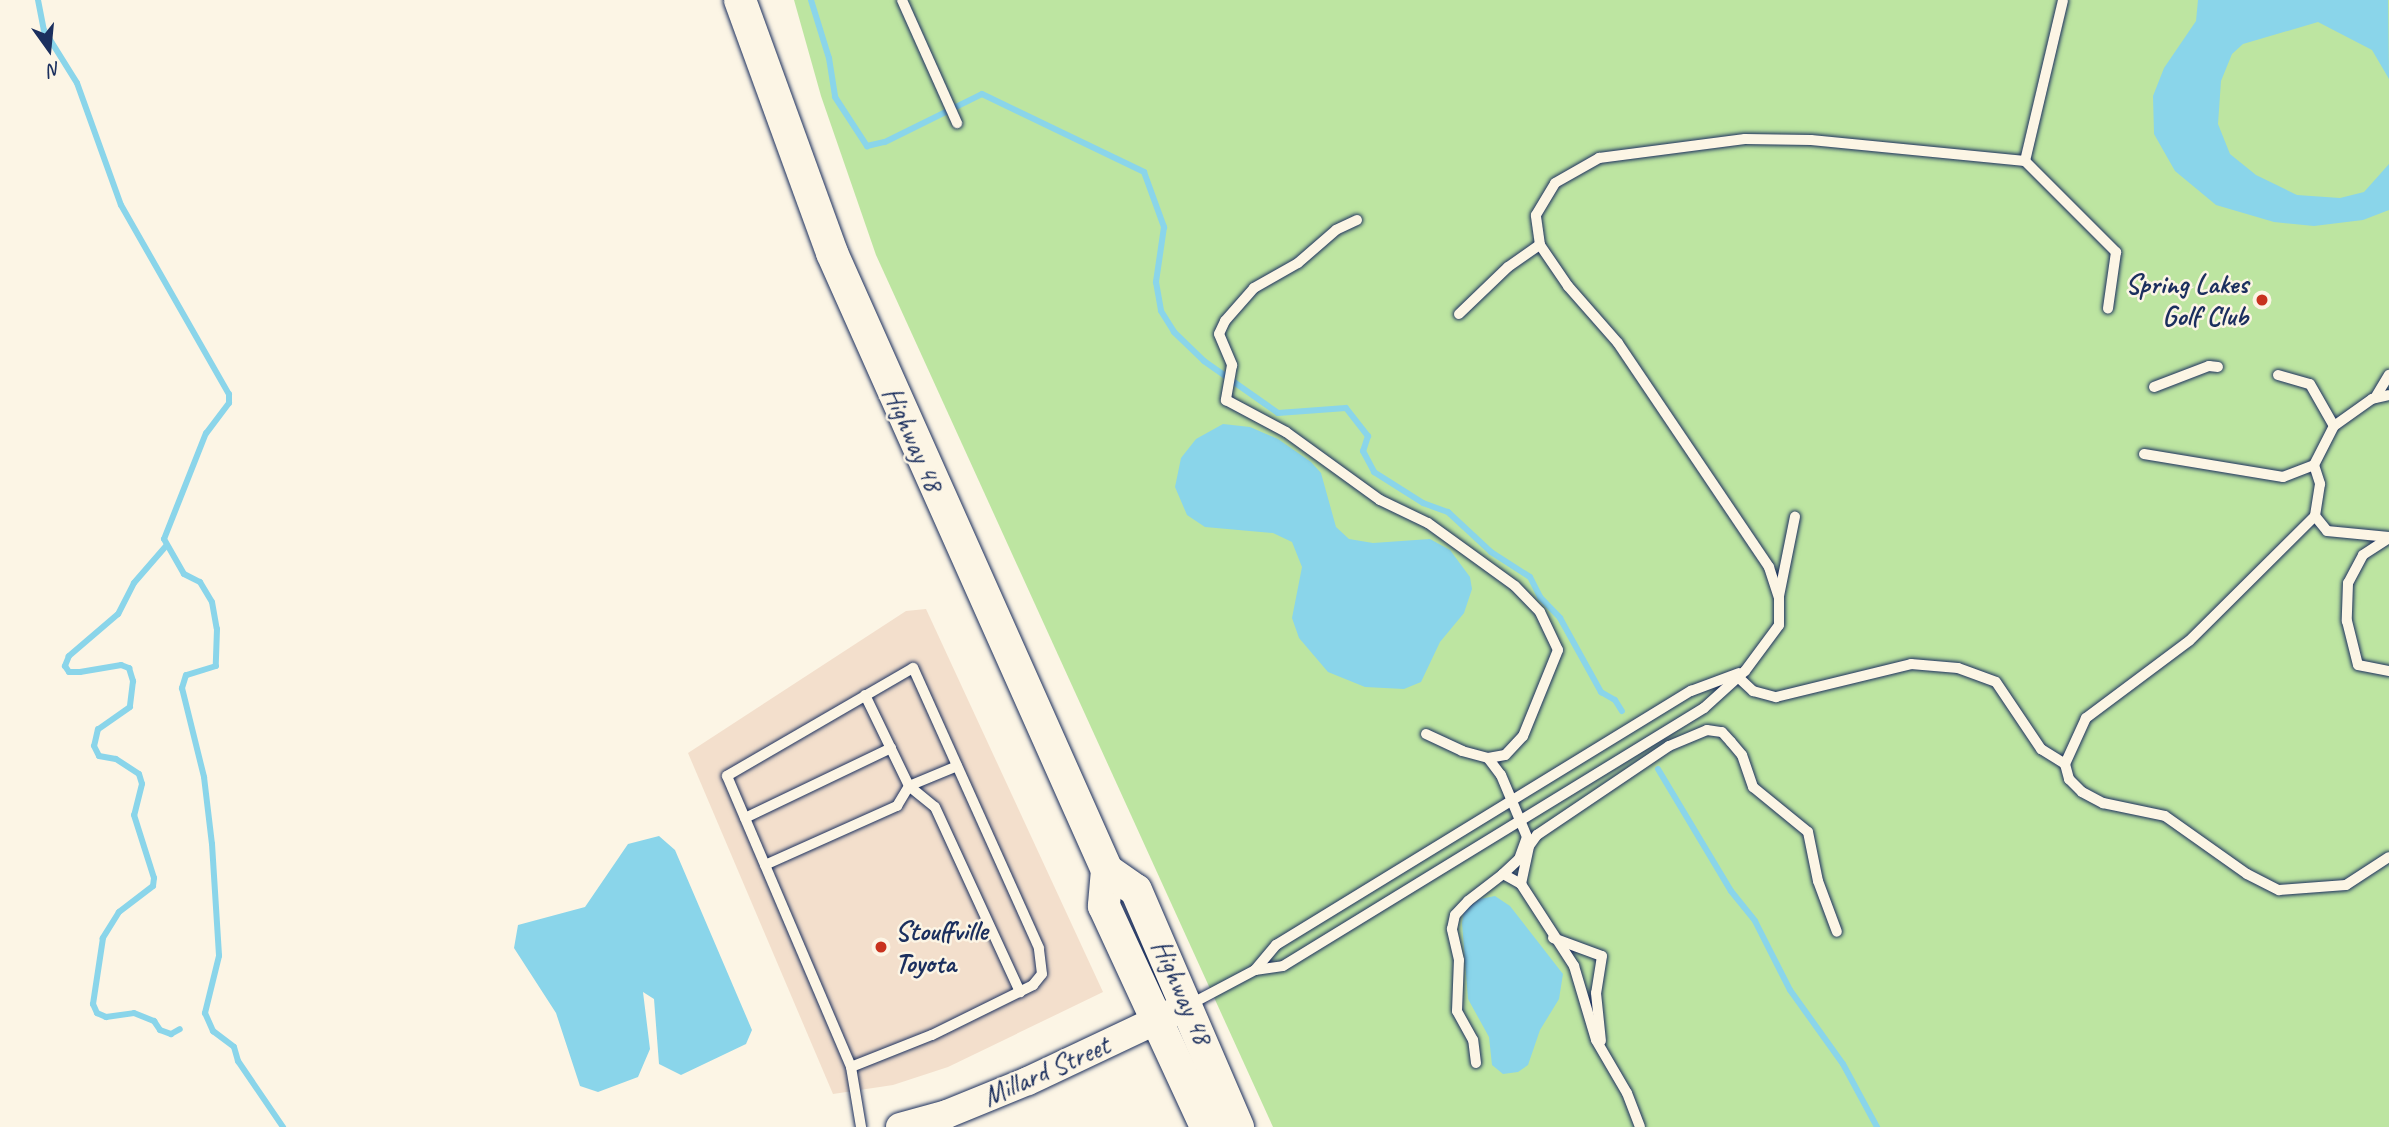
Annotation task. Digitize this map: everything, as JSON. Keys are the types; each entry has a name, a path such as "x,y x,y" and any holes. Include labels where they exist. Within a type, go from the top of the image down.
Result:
{"main road":[{"name":"Highway 48","path":"740,0 832,253 1107,870 1104,906 1206,1127"},
{"name":"Highway 48","path":"1107,870 1136,890 1238,1127"}],"street":[{"name":"Millard Street","path":"900,1127 947,1114 1028,1081 1187,1006"}],"lane":[{"path":"902,0 955,121"},
{"path":"2025,161 2063,0"},
{"path":"1779,598 1769,567 1618,343 1568,286 1540,245 1536,215 1555,183 1599,158 1745,139 1811,140 2025,161 2116,252 2108,307"},
{"path":"1357,220 1336,230 1298,263 1254,288 1236,306 1219,334 1232,365 1225,386 1229,404 1286,432 1380,500 1428,523 1515,586 1540,612 1558,650 1523,736 1505,755 1488,758 1462,751 1426,734"},
{"path":"1458,314 1508,267 1540,245"},
{"path":"2154,387 2208,366 2218,367"},
{"path":"2278,375 2310,384 2334,426"},
{"path":"2375,398 2389,375"},
{"path":"2144,454 2283,477 2314,465 2334,426 2375,398 2389,395"},
{"path":"2314,465 2320,484 2315,516 2189,641 2086,718 2065,764 2069,779 2082,792 2103,803 2165,816 2247,874 2279,890 2346,885 2389,857"},
{"path":"2315,516 2327,531 2389,537"},
{"path":"1187,1006 1255,970 1283,966 1704,708 1742,674 1779,625 1779,598 1795,517"},
{"path":"2389,537 2363,555 2348,583 2347,621 2358,664 2389,671"},
{"path":"1742,674 1753,691 1776,697 1911,664 1958,668 1996,682 2041,749 2065,764"},
{"path":"851,1067 932,1035 1020,992 1042,974 1039,948 913,668 727,776 851,1067 861,1127"},
{"path":"1255,970 1276,945 1691,691 1742,674"},
{"path":"865,695 909,786 935,807 1020,992"},
{"path":"1521,884 1529,846 1537,835 1669,746 1707,730 1722,732 1742,755 1753,787 1808,832 1818,881 1837,932"},
{"path":"745,818 891,748"},
{"path":"1476,1063 1473,1040 1457,1011 1459,960 1452,929 1455,915 1519,859 1524,847 1522,820 1488,758"},
{"path":"765,865 897,806 909,786 957,766"},
{"path":"1503,874 1521,884 1582,984 1602,1050 1640,1127"},
{"path":"1553,938 1602,956 1596,993 1602,1050"}],"shaded area":[{"path":"926,609 1103,992 948,1067 893,1085 833,1094 688,753 906,611"}],"green space":[{"name":"Spring Lakes Golf Club","path":"794,0 2389,0 2389,1127 1273,1127 876,255 821,96"}],"water":[{"path":"2198,0 2388,0 2389,79 2372,50 2318,22 2243,44 2232,54 2221,81 2218,124 2230,154 2256,175 2297,195 2340,198 2364,192 2389,164 2389,210 2363,220 2314,226 2274,222 2216,205 2175,171 2154,134 2153,96 2164,68 2196,21"},
{"path":"1223,424 1250,427 1278,439 1311,462 1321,473 1336,527 1349,539 1373,543 1430,539 1450,550 1470,577 1472,589 1464,613 1440,642 1421,682 1404,689 1365,687 1328,672 1299,638 1292,618 1302,567 1292,542 1273,533 1205,527 1187,515 1175,487 1181,458 1196,439"},
{"path":"659,836 675,850 752,1030 746,1044 681,1075 659,1064 654,999 643,992 650,1049 638,1077 598,1092 580,1086 556,1013 514,948 518,925 585,907 628,844"},
{"path":"1495,896 1510,906 1563,974 1559,999 1540,1030 1528,1065 1518,1072 1503,1074 1492,1065 1489,1037 1468,999 1462,923 1464,911 1480,899"}],"waterway":[{"path":"38,0 44,30 77,83 121,205 229,394 229,403 206,433 164,539 184,574 200,582 212,602 217,629 216,666 186,675 182,688 204,777 212,844 219,956 205,1013 213,1031 234,1047 238,1061 283,1127"},
{"path":"811,0 829,58 835,97 867,146 885,142 982,94 1144,172 1164,227 1156,282 1161,311 1174,332 1204,361 1278,413 1346,408 1368,436 1363,451 1374,472 1423,503 1448,512 1491,552 1530,577 1540,597 1560,618 1601,692 1615,700 1622,711"},
{"path":"166,546 134,583 118,614 69,656 65,666 69,672 121,665 129,668 133,681 130,707 98,729 94,746 99,756 116,759 139,774 142,784 134,815 154,878 153,886 119,912 103,938 93,1004 97,1013 106,1017 134,1013 154,1021 160,1030 171,1034 180,1029"},
{"path":"1658,769 1731,891 1755,921 1790,990 1843,1064 1877,1127"}],"place":[{"name":"Spring Lakes Golf Club","path":"2262,300"},
{"name":"Stouffville Toyota","path":"881,947"}]}
